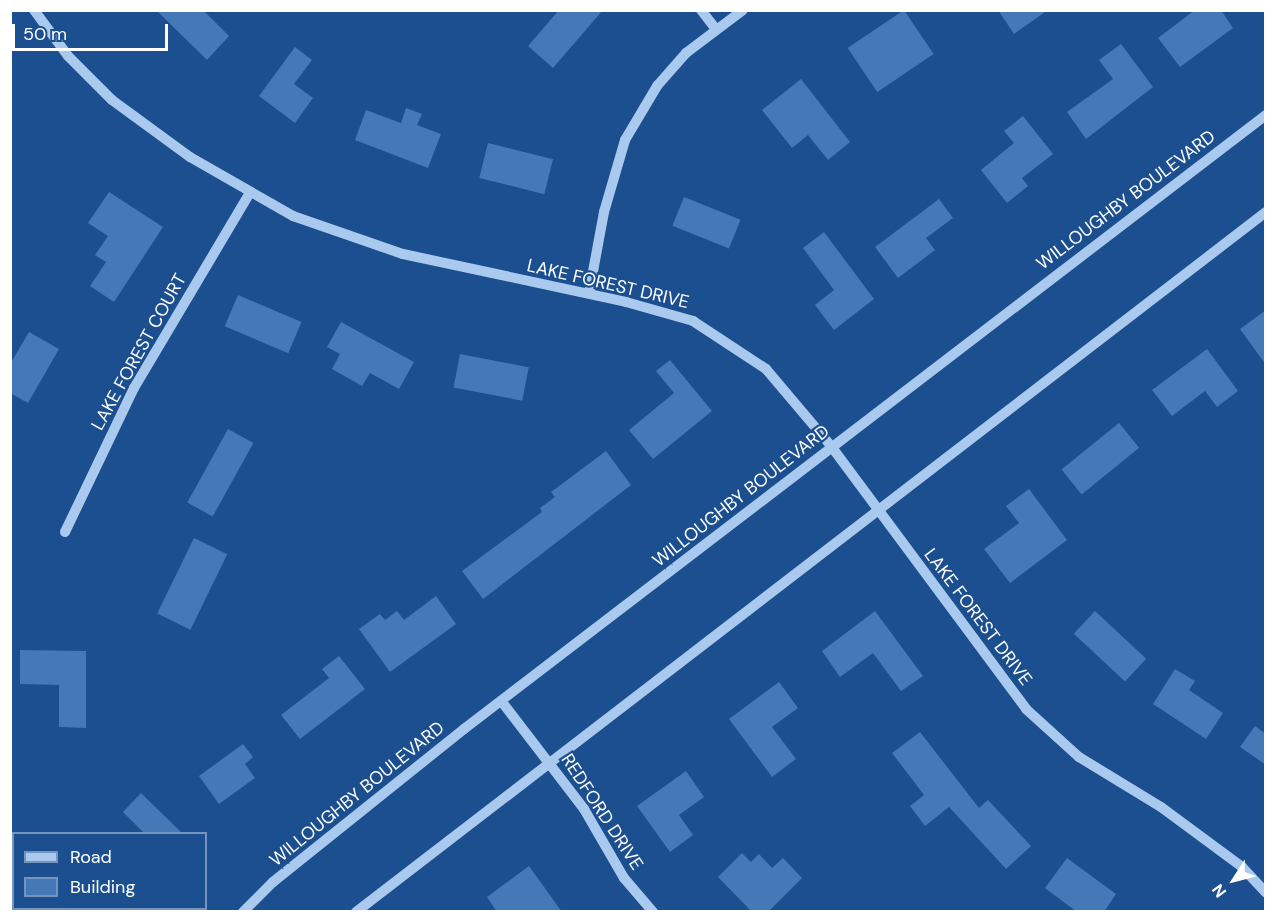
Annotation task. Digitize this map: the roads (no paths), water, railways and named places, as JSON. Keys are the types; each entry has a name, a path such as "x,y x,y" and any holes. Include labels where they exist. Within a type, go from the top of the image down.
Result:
{"street":[{"name":"LAKE FOREST DRIVE","path":"34,10 68,56 112,100 190,157 293,216 403,254 589,293 693,321 766,369 831,446 1026,710 1079,757 1161,807 1242,867 1266,892"},
{"path":"701,10 716,28"},
{"path":"589,293 604,212 625,140 657,86 686,52 743,10"},
{"name":"WILLOUGHBY BOULEVARD","path":"243,912 273,882 502,702 831,446 1266,115"},
{"name":"LAKE FOREST COURT","path":"65,532 134,388 250,193"},
{"path":"356,912 550,764 876,508 1266,212"},
{"name":"REDFORD DRIVE","path":"502,702 584,809 624,878 653,912"}]}
